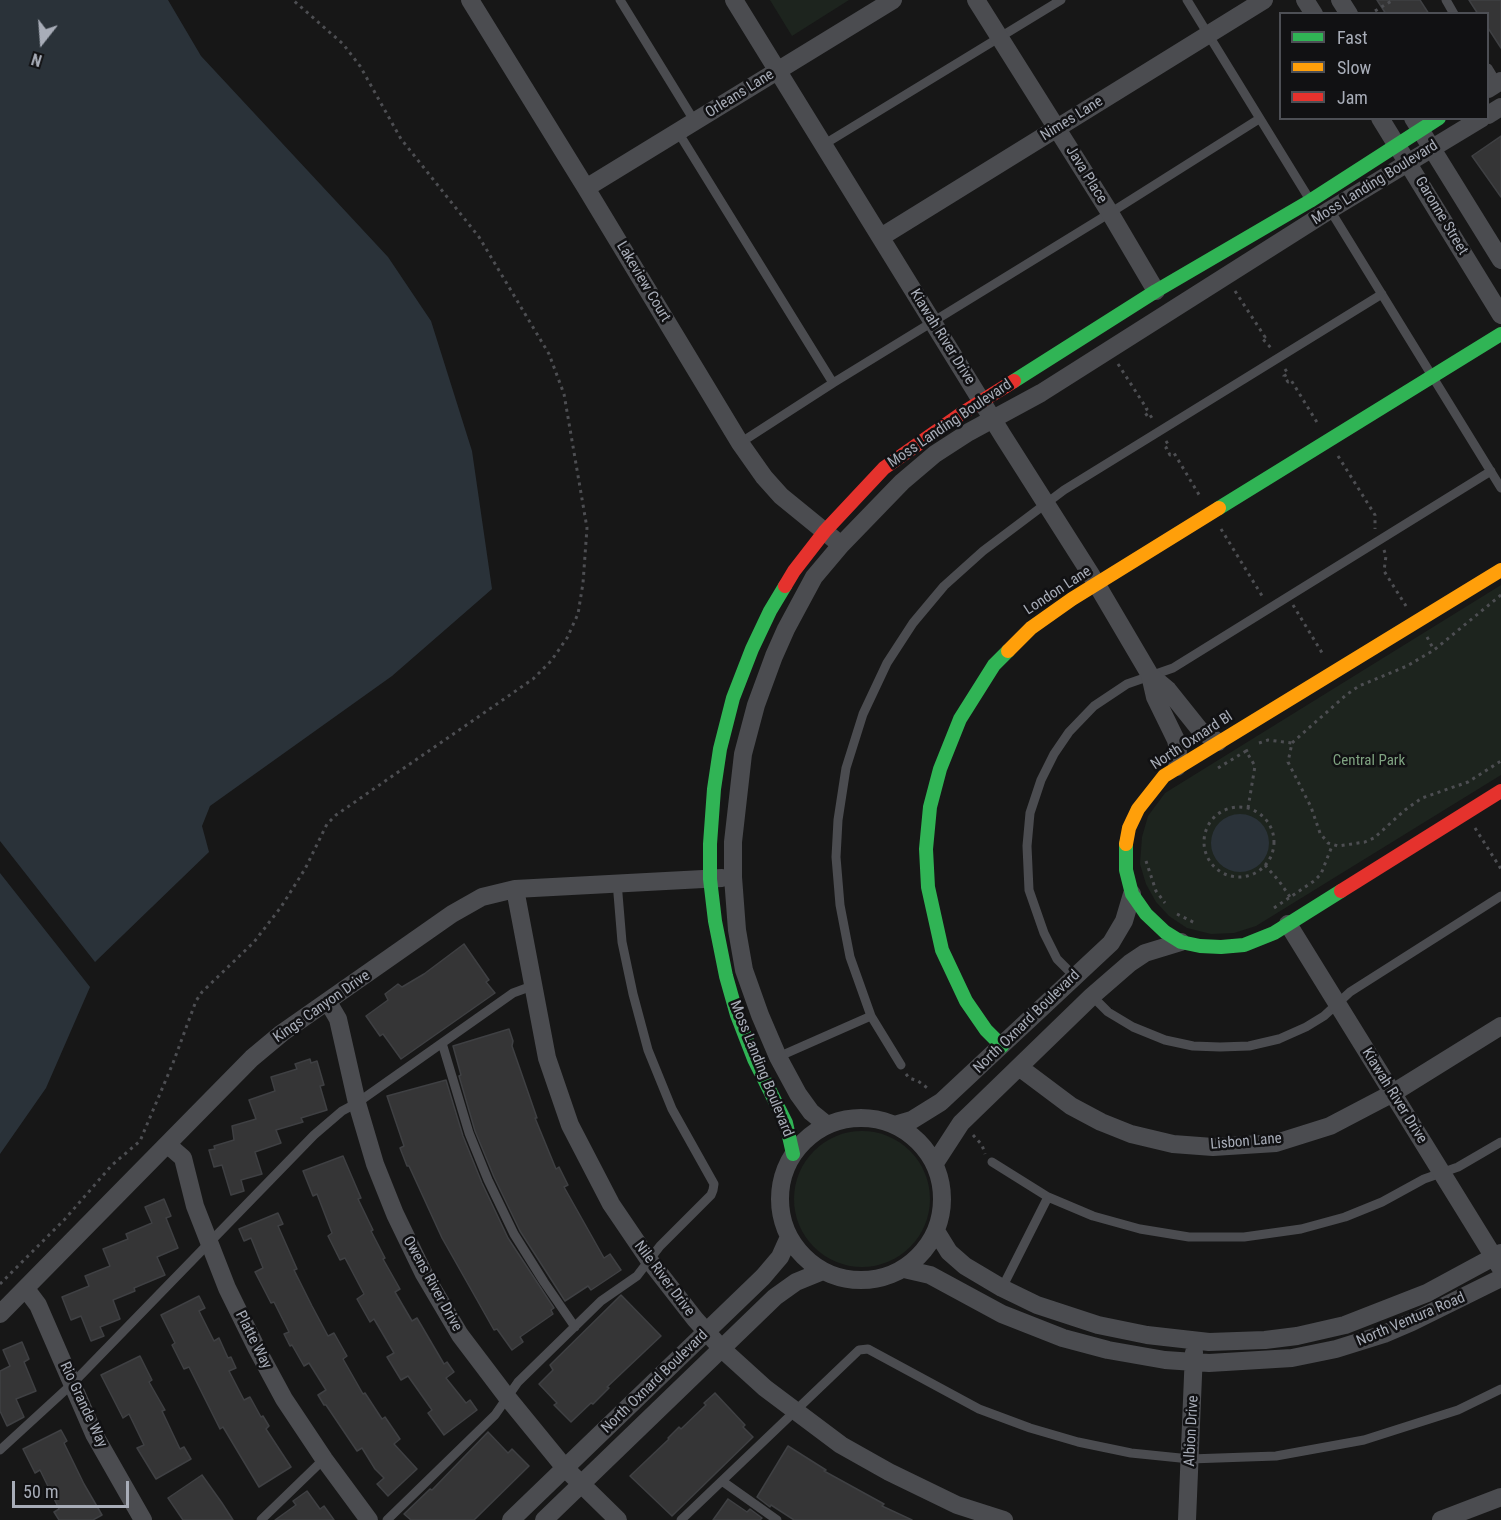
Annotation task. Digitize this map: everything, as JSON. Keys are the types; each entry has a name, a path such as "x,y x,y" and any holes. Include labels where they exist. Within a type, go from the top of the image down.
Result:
{"street":[{"name":"Lakeview Court","path":"470,0 740,443 764,477 782,496 841,544"},
{"name":"Kiawah River Drive","path":"734,0 1097,585 1150,675 1155,697 1176,740 1177,767"},
{"name":"Orleans Lane","path":"586,188 893,0"},
{"name":"Java Place","path":"976,0 1110,213 1156,291"},
{"name":"Nimes Lane","path":"880,237 1264,0"},
{"name":"Garonne Street","path":"1381,120 1501,315"},
{"name":"Moss Landing Boulevard","path":"793,1154 786,1123 754,1059 737,1016 715,921 710,879 714,789 720,748 733,698 770,611 795,571 825,531 884,468 961,414 1156,291 1310,201 1396,146 1416,124 1431,120"},
{"name":"Moss Landing Boulevard","path":"827,1125 811,1112 798,1094 778,1057 744,969 737,930 733,878 733,842 743,754 756,705 786,629 814,577 841,544 902,482 935,454 969,432 1041,393 1330,210 1479,120"},
{"name":"Garonne Street","path":"1416,124 1501,260"},
{"name":"London Lane","path":"1002,1046 986,1030 966,1001 942,950 928,887 926,849 930,807 940,769 960,719 994,665 1031,628 1501,334"},
{"name":"North Oxnard Bl","path":"1501,570 1164,776 1138,809 1130,828 1125,851 1126,870 1132,894 1146,914 1155,924 1181,942 1221,947 1244,945 1260,940 1288,924 1501,791"},
{"name":"Kiawah River Drive","path":"1150,675 1168,690 1200,730 1218,742"},
{"name":"Kings Canyon Drive","path":"0,1314 252,1058 282,1033 452,914 482,897 515,889 616,882 733,878"},
{"name":"Nile River Drive","path":"515,889 547,1058 570,1125 610,1204 649,1260 722,1349 765,1388 841,1445 889,1472 957,1504 1004,1520"},
{"name":"North Oxnard Boulevard","path":"895,1125 912,1120 941,1102 1116,936 1124,921 1132,894"},
{"name":"Kiawah River Drive","path":"1288,924 1442,1173 1499,1259"},
{"name":"North Oxnard Boulevard","path":"935,1163 961,1123 1092,996 1137,958 1181,942"},
{"name":"Owens River Drive","path":"328,1002 338,1019 357,1103 375,1164 395,1214 424,1274 460,1335 507,1397 580,1485 618,1520"},
{"name":"Lisbon Lane","path":"1019,1067 1071,1106 1101,1122 1131,1134 1173,1144 1213,1147 1276,1143 1330,1126 1393,1093 1501,1026"},
{"path":"850,1119 873,1119 895,1125 912,1136 935,1163 941,1185 942,1208 936,1231 928,1246 904,1269 878,1279 850,1280 824,1271 809,1261 789,1237 781,1216 779,1195 783,1173 793,1154 808,1137 827,1125 850,1119"},
{"name":"Platte Way","path":"168,1145 183,1158 195,1206 227,1288 257,1349 284,1399 369,1520"},
{"name":"North Ventura Road","path":"936,1231 949,1252 965,1266 1037,1305 1098,1325 1147,1335 1194,1341 1265,1340 1297,1336 1344,1325 1426,1293 1499,1259"},
{"name":"North Oxnard Boulevard","path":"511,1520 768,1273 780,1257 789,1237"},
{"name":"North Ventura Road","path":"904,1269 930,1275 1002,1314 1063,1338 1108,1350 1165,1360 1194,1362 1248,1362 1292,1358 1336,1349 1412,1322 1501,1278"},
{"name":"North Oxnard Boulevard","path":"544,1520 779,1294 796,1281 824,1271"},
{"name":"Rio Grande Way","path":"26,1289 38,1305 94,1434 143,1520"},
{"name":"Albion Drive","path":"1187,1520 1194,1341"},
{"path":"1441,1520 1501,1497"}],"lane":[{"path":"620,0 695,122"},
{"path":"822,145 1061,0"},
{"path":"1187,0 1310,201"},
{"path":"740,443 833,382 1259,119"},
{"path":"678,132 833,382"},
{"path":"1330,210 1501,488"},
{"path":"901,1065 871,1016 850,957 840,905 836,857 838,820 846,768 863,714 887,663 913,623 944,586 983,551 1064,490 1382,294"},
{"path":"1074,976 1058,959 1044,933 1029,890 1027,846 1030,813 1041,780 1054,754 1069,732 1094,706 1127,684 1173,668 1491,471"},
{"path":"387,1520 495,1415 518,1382 601,1301 637,1276 660,1246 711,1195 714,1184 672,1109 648,1050 624,952 616,882"},
{"path":"1092,996 1108,1012 1166,1040 1193,1046 1220,1047 1249,1046 1279,1039 1324,1016 1350,992 1501,896"},
{"path":"0,1450 72,1384 314,1135 342,1111 357,1103 513,993 532,986"},
{"path":"778,1057 871,1016"},
{"path":"442,1043 469,1134 488,1180 520,1243 575,1327"},
{"path":"992,1162 1048,1197 1093,1216 1140,1229 1189,1237 1244,1237 1301,1229 1345,1217 1382,1202 1424,1179 1458,1167 1501,1142"},
{"path":"1002,1288 1048,1197"},
{"path":"681,1520 859,1350 868,1349 979,1409 1030,1428 1078,1442 1131,1453 1190,1459 1276,1456 1364,1440 1458,1410 1501,1389"},
{"path":"261,1520 324,1459"},
{"path":"722,1481 777,1520"}],"path":[{"path":"0,1284 65,1219 112,1165 140,1141 168,1076 196,1001 202,992 254,942 281,907 305,869 327,824 336,814 533,678 551,661 567,638 578,614 587,528 564,394 549,354 479,237 401,139 360,66 343,44 293,0"},
{"path":"1375,11 1393,0"},
{"path":"1235,291 1265,337 1262,338 1274,352"},
{"path":"1117,364 1147,409 1144,411 1156,424"},
{"path":"1282,364 1288,374 1284,376 1288,382 1291,380 1319,427"},
{"path":"1164,437 1169,446 1166,448 1170,455 1173,453 1202,499"},
{"path":"1333,448 1375,515 1376,533"},
{"path":"1221,529 1270,608"},
{"path":"1383,547 1386,556 1384,571 1407,607"},
{"path":"1501,595 1434,650 1407,666 1359,686 1346,695 1292,743 1288,762 1311,807 1320,833 1332,846 1352,846 1374,837 1422,798 1468,782 1501,761"},
{"path":"1288,597 1325,657"},
{"path":"1256,744 1268,740 1292,743"},
{"path":"1243,745 1255,766 1248,808"},
{"path":"1216,769 1251,747"},
{"path":"1237,807 1248,808 1259,813 1267,821 1273,832 1274,843 1272,855 1265,865 1257,872 1246,876 1224,873 1214,866 1204,847 1205,835 1216,816 1237,807"},
{"path":"1470,819 1501,869"},
{"path":"1273,909 1309,885 1321,874 1332,846"},
{"path":"1146,855 1152,882 1161,897 1176,914 1198,924"},
{"path":"1265,865 1280,881 1294,903"},
{"path":"901,1065 909,1078 918,1081 932,1091"},
{"path":"970,1132 982,1145 984,1152 992,1162"}],"green space":[{"path":"770,0 849,0 792,36"},
{"name":"Central Park","path":"1501,585 1501,775 1256,926 1234,933 1211,934 1187,928 1169,916 1156,902 1146,884 1140,864 1142,837 1148,816 1165,793"},
{"path":"862,1131 888,1136 900,1142 910,1151 919,1161 925,1173 930,1199 925,1225 919,1237 910,1247 900,1256 888,1262 862,1267 836,1262 824,1256 814,1247 805,1237 799,1225 794,1199 799,1173 805,1161 814,1151 824,1142 836,1136"}],"shaded area":[{"path":"0,0 168,0 201,56 388,257 431,321 472,451 492,589 392,676 210,806 202,826 209,852 95,962 0,841"},
{"path":"1234,814 1246,814 1261,822 1269,837 1269,849 1261,864 1246,872 1234,872 1219,864 1211,849 1211,837 1219,822"},
{"path":"0,873 90,987 46,1088 0,1154"}],"building":[{"path":"1377,0 1420,0 1428,12 1385,12"},
{"path":"1469,0 1501,0 1501,48 1489,30 1489,12 1477,12"},
{"path":"1501,136 1501,197 1472,156"},
{"path":"464,944 489,980 486,982 495,993 401,1059 383,1034 380,1036 366,1016 388,1000 385,994 398,984 402,987 424,974"},
{"path":"509,1029 513,1041 512,1046 537,1118 535,1118 556,1169 559,1167 568,1185 564,1187 604,1258 610,1254 621,1270 591,1290 588,1286 565,1301 520,1231 494,1177 475,1131 459,1076 461,1075 453,1046"},
{"path":"310,1059 311,1063 317,1061 324,1085 320,1086 327,1110 301,1118 303,1122 276,1130 281,1143 255,1152 262,1174 241,1180 244,1191 231,1195 222,1165 214,1167 209,1150 215,1149 214,1146 234,1140 232,1126 256,1119 249,1100 275,1091 271,1077 297,1069 295,1064"},
{"path":"446,1080 463,1136 508,1238 554,1308 551,1310 553,1314 520,1337 523,1342 512,1350 497,1329 494,1330 442,1238 400,1148 404,1146 387,1096"},
{"path":"343,1156 361,1198 358,1199 373,1230 371,1231 385,1258 383,1259 400,1289 395,1292 412,1321 417,1318 444,1364 447,1362 454,1372 446,1378 466,1403 470,1400 477,1410 444,1435 428,1413 432,1410 408,1376 401,1380 387,1357 394,1353 374,1319 370,1322 357,1299 364,1294 345,1258 340,1260 328,1236 332,1233 317,1194 313,1196 303,1171"},
{"path":"164,1199 171,1216 166,1218 178,1248 157,1257 165,1275 113,1300 120,1319 100,1327 104,1336 91,1341 81,1316 71,1320 62,1297 89,1286 85,1276 110,1266 103,1249 128,1239 126,1234 152,1223 145,1207"},
{"path":"278,1213 283,1224 278,1226 297,1269 294,1270 328,1336 334,1333 347,1356 343,1359 363,1394 365,1393 382,1419 385,1417 400,1439 394,1444 417,1469 388,1496 377,1484 384,1478 375,1469 362,1448 357,1451 318,1395 326,1390 309,1363 304,1366 292,1345 290,1346 284,1334 289,1332 255,1272 263,1268 251,1238 244,1241 239,1229"},
{"path":"621,1295 661,1336 607,1387 609,1388 593,1404 591,1403 571,1422 554,1405 557,1403 539,1384 553,1370 550,1365"},
{"path":"199,1296 205,1308 199,1311 214,1341 219,1338 228,1358 231,1357 236,1368 229,1371 244,1400 250,1397 269,1426 266,1429 291,1467 259,1487 223,1427 220,1429 189,1367 184,1369 172,1345 175,1343 161,1315"},
{"path":"22,1342 29,1359 24,1362 36,1391 16,1399 24,1417 7,1426 0,1411 0,1371 10,1366 3,1350"},
{"path":"140,1356 152,1380 149,1382 165,1410 162,1411 180,1449 184,1447 191,1459 156,1479 137,1448 144,1445 129,1414 123,1418 101,1375"},
{"path":"715,1393 753,1437 672,1516 630,1476 679,1427 681,1429 706,1405 704,1403"},
{"path":"61,1430 67,1441 64,1443 102,1515 93,1520 59,1520 54,1512 59,1509 40,1470 35,1473 23,1449"},
{"path":"488,1432 508,1453 512,1449 529,1466 474,1520 411,1520 404,1514 430,1489 432,1490"},
{"path":"788,1446 826,1470 824,1471 884,1504 882,1506 912,1520 794,1520 771,1505 770,1507 757,1497"},
{"path":"202,1475 233,1520 183,1520 168,1498"},
{"path":"307,1491 320,1509 324,1506 334,1520 275,1520 296,1505 293,1501"},
{"path":"728,1499 747,1512 750,1509 762,1518 760,1520 713,1520"}],"traffic: fast":[{"path":"1014,381 1156,291 1310,201 1436,120"},
{"path":"1219,508 1501,334"},
{"path":"785,586 752,649 733,698 720,749 714,789 710,879 715,921 726,976 737,1015 754,1059 786,1123 793,1154"},
{"path":"1002,1046 986,1030 966,1001 942,950 928,887 926,849 930,807 940,769 960,719 994,665 1008,651"},
{"path":"1126,844 1126,870 1132,894 1146,914 1165,932 1181,942 1200,946 1244,945 1274,933 1341,891"}],"traffic: slow":[{"path":"1008,651 1031,628 1072,599 1219,508"},
{"path":"1126,844 1129,828 1138,809 1164,776 1501,570"}],"traffic: jam":[{"path":"785,586 825,531 884,468 961,414 1014,381"},
{"path":"1341,891 1501,791"}]}
